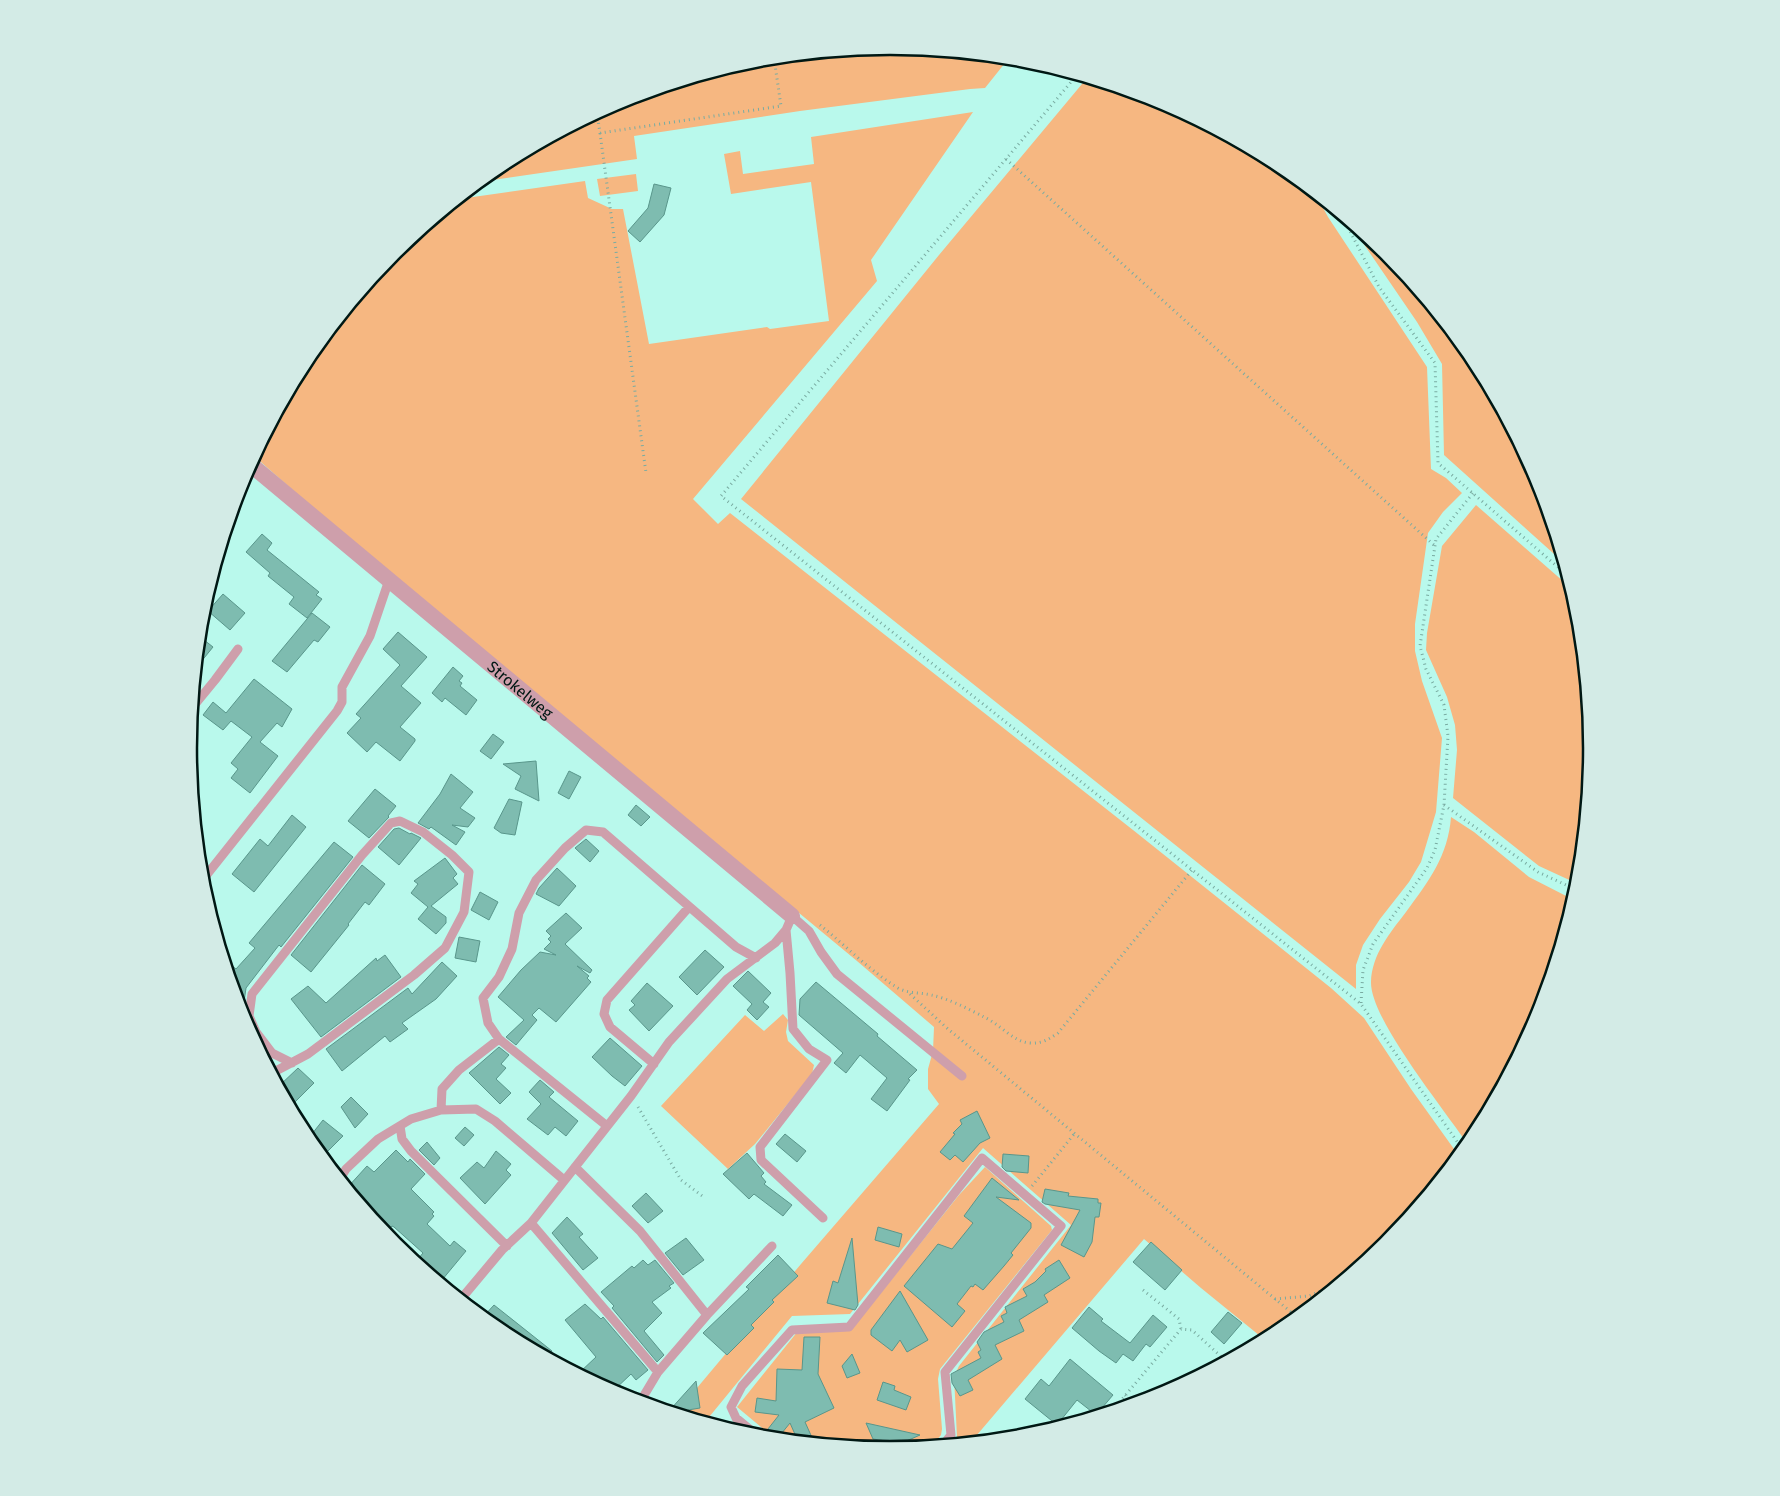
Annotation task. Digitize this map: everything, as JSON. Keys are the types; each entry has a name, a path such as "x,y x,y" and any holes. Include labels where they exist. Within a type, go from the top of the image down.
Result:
{"street":[{"name":"Strokelweg","path":"256,469 389,580 789,923"}],"lane":[{"path":"208,873 337,711 342,702 342,687 370,636 389,580"},
{"path":"198,700 238,649"},
{"path":"249,1010 252,994 356,863 391,823 400,821 423,832 452,855 468,872 464,912 445,948 414,975 308,1054 277,1071"},
{"path":"607,1126 499,1038 488,1022 483,998 498,977 512,949 519,912 536,880 565,848 586,830 603,832 736,947 756,958"},
{"path":"654,1064 610,1027 604,1014 607,1000 689,907"},
{"path":"464,1295 507,1246 531,1224 631,1096 669,1042 728,979 776,943 789,923"},
{"path":"789,923 809,931 837,974 962,1076"},
{"path":"789,923 793,1029 809,1049 827,1060 760,1147 762,1160 823,1218"},
{"path":"261,1038 272,1053 292,1063"},
{"path":"441,1110 442,1089 459,1070 499,1038"},
{"path":"343,1174 378,1139 410,1119 441,1110 476,1109 495,1121 564,1180"},
{"path":"400,1126 402,1139 410,1151 507,1246"},
{"path":"745,1426 736,1418 731,1407 742,1386 792,1330 849,1327 982,1158 1062,1226 945,1372 951,1435 948,1439"},
{"path":"575,1167 640,1231 708,1315"},
{"path":"531,1224 658,1372"},
{"path":"644,1395 658,1372 772,1246"}],"path":[{"path":"600,133 781,106 775,65"},
{"path":"1073,80 721,496 1361,1004 1459,1144"},
{"path":"598,120 646,473"},
{"path":"1006,159 1435,546"},
{"path":"1349,228 1379,287 1435,363 1438,463 1559,568"},
{"path":"1361,1004 1364,970 1373,944 1427,868 1435,850 1444,805 1448,736 1444,705 1426,669 1420,646 1436,539 1473,492"},
{"path":"1444,805 1538,872 1569,886"},
{"path":"819,924 898,988 910,993 932,995 987,1018 1018,1040 1029,1043 1042,1043 1058,1032 1192,870"},
{"path":"910,993 948,1029 1291,1312"},
{"path":"631,1096 681,1180 705,1198"},
{"path":"1025,1195 1075,1133"},
{"path":"1143,1290 1179,1319 1181,1329"},
{"path":"1275,1299 1309,1296 1320,1291"},
{"path":"1181,1329 1192,1330 1222,1356"},
{"path":"1120,1401 1181,1329"},
{"path":"1125,1395 1129,1398"}],"shaded area":[{"path":"890,55 935,56 1004,65 985,88 800,111 634,136 637,159 494,180 543,148 583,126 625,108 667,92 755,68 845,56"},
{"path":"1083,83 1113,92 1197,126 1237,148 1312,198 1322,207 1427,367 1431,469 1446,478 1462,493 1443,512 1428,533 1415,624 1415,651 1422,681 1442,738 1436,812 1421,862 1409,882 1380,919 1363,945 1356,965 1356,989 741,499 939,255"},
{"path":"973,112 871,260 877,281 693,499 718,524 730,513 1331,988 1364,1018 1454,1150 1411,1205 1380,1238 1312,1298 1258,1334 1144,1239 977,1435 957,1438 954,1376 959,1366 1071,1225 983,1148 850,1314 792,1316 709,1417 680,1408 939,1104 928,1089 928,1069 933,1051 934,1027 369,557 260,461 290,401 340,326 400,258 469,198 585,181 588,198 612,209 623,209 649,344 767,327 770,329 829,321 811,182 731,194 724,154 740,151 743,174 814,164 811,137"},
{"path":"636,174 638,191 600,196 597,179"},
{"path":"1361,240 1411,291 1440,326 1466,363 1512,441 1546,525 1555,555 1444,455 1442,364 1417,322"},
{"path":"1476,505 1562,580 1570,613 1582,703 1582,793 1570,880 1539,866 1453,798 1457,750 1455,725 1447,697 1426,650 1427,633 1442,546"},
{"path":"1451,817 1474,832 1529,877 1567,896 1546,971 1512,1055 1463,1138 1395,1041 1382,1018 1374,998 1371,982 1378,953 1430,879 1442,856"},
{"path":"783,1014 788,1020 786,1032 788,1041 814,1065 812,1074 755,1144 728,1169 661,1106 745,1015 764,1031"},
{"path":"985,1167 1051,1226 1052,1230 940,1369 938,1379 942,1429 941,1435 937,1440 845,1440 764,1429 737,1407 798,1331 851,1330 959,1195"}],"building":[{"path":"654,184 671,188 664,215 640,242 628,231 648,208"},
{"path":"262,534 272,543 267,550 319,592 316,595 322,599 307,618 289,604 294,597 268,576 270,573 246,552"},
{"path":"223,594 245,613 230,630 210,613 211,607"},
{"path":"312,613 330,627 318,642 314,640 287,672 272,661"},
{"path":"398,632 427,657 401,686 421,703 400,727 415,741 400,761 376,742 367,752 347,733 361,718 356,714 400,665 383,649"},
{"path":"206,641 213,647 203,660"},
{"path":"453,667 463,676 459,681 462,683 460,686 477,700 466,715 445,698 442,702 432,693"},
{"path":"254,679 292,709 282,727 277,723 260,742 278,756 250,793 231,778 238,769 231,763 252,737 231,721 223,730 203,715 213,702 226,713"},
{"path":"493,734 504,742 491,759 480,751"},
{"path":"536,761 539,801 515,789 521,776 503,764"},
{"path":"569,771 581,777 569,799 558,793"},
{"path":"451,774 473,792 460,808 475,818 468,827 452,825 465,832 456,845 431,827 429,829 418,823 440,794"},
{"path":"375,789 396,806 389,817 369,838 348,821"},
{"path":"509,799 522,802 515,835 501,833 494,828"},
{"path":"636,805 650,817 641,826 628,815"},
{"path":"292,815 306,827 254,892 232,874 260,839 268,846"},
{"path":"399,828 421,838 399,865 378,847 394,829"},
{"path":"586,839 599,851 590,862 575,848"},
{"path":"334,842 353,857 281,947 279,945 246,988 244,999 233,966 236,969 255,948 249,943"},
{"path":"445,858 457,874 453,878 458,884 431,906 446,917 446,923 436,934 418,919 428,907 411,893 418,884 414,881"},
{"path":"362,865 385,884 369,905 365,902 311,972 291,955"},
{"path":"557,868 576,886 559,906 536,894"},
{"path":"480,892 498,902 489,920 471,910"},
{"path":"566,913 582,928 565,944 592,970 590,973 577,966 589,976 587,978 591,982 556,1022 539,1008 532,1015 537,1020 516,1045 506,1037 524,1020 498,997 521,970 540,952 556,955 544,949 551,942 548,939 551,936 546,931"},
{"path":"459,937 480,941 476,962 455,958"},
{"path":"705,950 724,967 697,995 679,977"},
{"path":"385,955 401,977 321,1037 291,999 308,986 326,1003 376,958 377,961"},
{"path":"442,962 457,976 436,999 402,1023 408,1029 390,1042 385,1036 342,1071 326,1049 408,988 412,994"},
{"path":"748,971 771,993 763,1002 769,1007 757,1020 747,1010 752,1004 733,986"},
{"path":"816,982 878,1034 877,1036 917,1070 908,1079 910,1080 887,1111 871,1099 887,1078 860,1055 846,1073 834,1063 843,1053 799,1015 800,999"},
{"path":"647,983 673,1006 649,1031 629,1010 635,1005 631,1001"},
{"path":"610,1038 642,1066 625,1086 592,1057"},
{"path":"499,1047 509,1055 501,1064 506,1068 496,1079 511,1093 500,1104 469,1073"},
{"path":"298,1068 314,1083 295,1102 283,1082"},
{"path":"540,1080 554,1092 549,1097 578,1121 566,1136 555,1127 548,1135 527,1119 541,1104 529,1092"},
{"path":"351,1097 368,1114 355,1128 341,1107"},
{"path":"977,1111 990,1138 980,1143 963,1162 955,1155 950,1160 940,1152 955,1134 953,1133 962,1124 960,1120"},
{"path":"323,1120 343,1136 327,1152 313,1132"},
{"path":"465,1127 474,1135 464,1146 455,1138"},
{"path":"785,1134 806,1151 797,1162 776,1144"},
{"path":"427,1142 440,1158 434,1165 419,1150"},
{"path":"396,1150 408,1162 410,1159 425,1174 411,1189 434,1212 432,1214 434,1216 427,1224 450,1246 454,1241 466,1251 444,1278 420,1257 423,1253 394,1227 390,1228 351,1183 367,1166 374,1172"},
{"path":"496,1151 511,1164 506,1170 511,1175 485,1204 460,1178 477,1162 484,1168"},
{"path":"747,1153 764,1173 761,1176 766,1182 764,1184 792,1205 783,1216 754,1194 749,1199 723,1174"},
{"path":"1003,1154 1029,1156 1028,1173 1006,1171 1002,1167"},
{"path":"992,1178 1019,1200 996,1197 1031,1223 1031,1228 1011,1253 1013,1255 983,1290 975,1284 973,1287 971,1286 957,1304 965,1311 952,1327 904,1286 938,1244 952,1249 973,1223 964,1216"},
{"path":"1045,1189 1069,1193 1068,1196 1098,1199 1098,1203 1101,1203 1099,1217 1095,1217 1092,1242 1084,1257 1061,1245 1080,1210 1045,1204 1042,1202"},
{"path":"646,1193 663,1211 648,1223 632,1206"},
{"path":"567,1217 583,1234 579,1237 598,1258 583,1270 552,1233"},
{"path":"878,1227 902,1234 899,1247 875,1240"},
{"path":"686,1238 704,1260 683,1275 665,1253"},
{"path":"852,1238 858,1305 855,1310 827,1303 833,1281 838,1283"},
{"path":"1151,1242 1182,1270 1165,1290 1133,1262"},
{"path":"778,1255 798,1276 772,1300 774,1302 751,1325 754,1328 727,1355 703,1333 749,1289 746,1287"},
{"path":"643,1260 648,1265 655,1260 674,1283 669,1286 671,1288 652,1302 662,1313 644,1331 664,1355 657,1362 601,1292 632,1266 634,1268"},
{"path":"1059,1260 1070,1278 1044,1295 1048,1302 1019,1320 1024,1331 995,1345 1002,1359 968,1380 973,1390 960,1396 952,1383 951,1374 981,1358 978,1352 981,1350 977,1342 984,1332 1004,1322 1001,1316 1007,1313 1005,1307 1027,1296 1023,1289 1035,1282 1046,1271 1045,1269"},
{"path":"900,1291 928,1340 907,1352 900,1340 892,1351 871,1335 871,1330"},
{"path":"585,1304 601,1319 603,1317 648,1370 636,1380 631,1374 619,1385 582,1370 596,1357 565,1320"},
{"path":"494,1305 552,1351 551,1352 543,1348 488,1312"},
{"path":"1089,1307 1103,1319 1101,1321 1130,1343 1153,1315 1167,1327 1150,1347 1146,1344 1133,1361 1123,1354 1116,1363 1072,1328"},
{"path":"1228,1312 1242,1323 1224,1344 1211,1332"},
{"path":"804,1337 820,1337 818,1374 834,1408 805,1422 811,1436 795,1434 790,1423 782,1432 767,1430 779,1415 755,1412 757,1398 776,1401 777,1369 802,1370"},
{"path":"852,1354 860,1373 847,1378 842,1366"},
{"path":"1070,1359 1113,1395 1103,1407 1090,1411 1077,1400 1062,1419 1052,1421 1025,1399 1041,1379 1049,1386"},
{"path":"696,1381 700,1408 688,1410 674,1406"},
{"path":"883,1382 895,1386 894,1390 911,1397 906,1410 877,1400"},
{"path":"866,1423 920,1435 907,1441 873,1439"}]}
